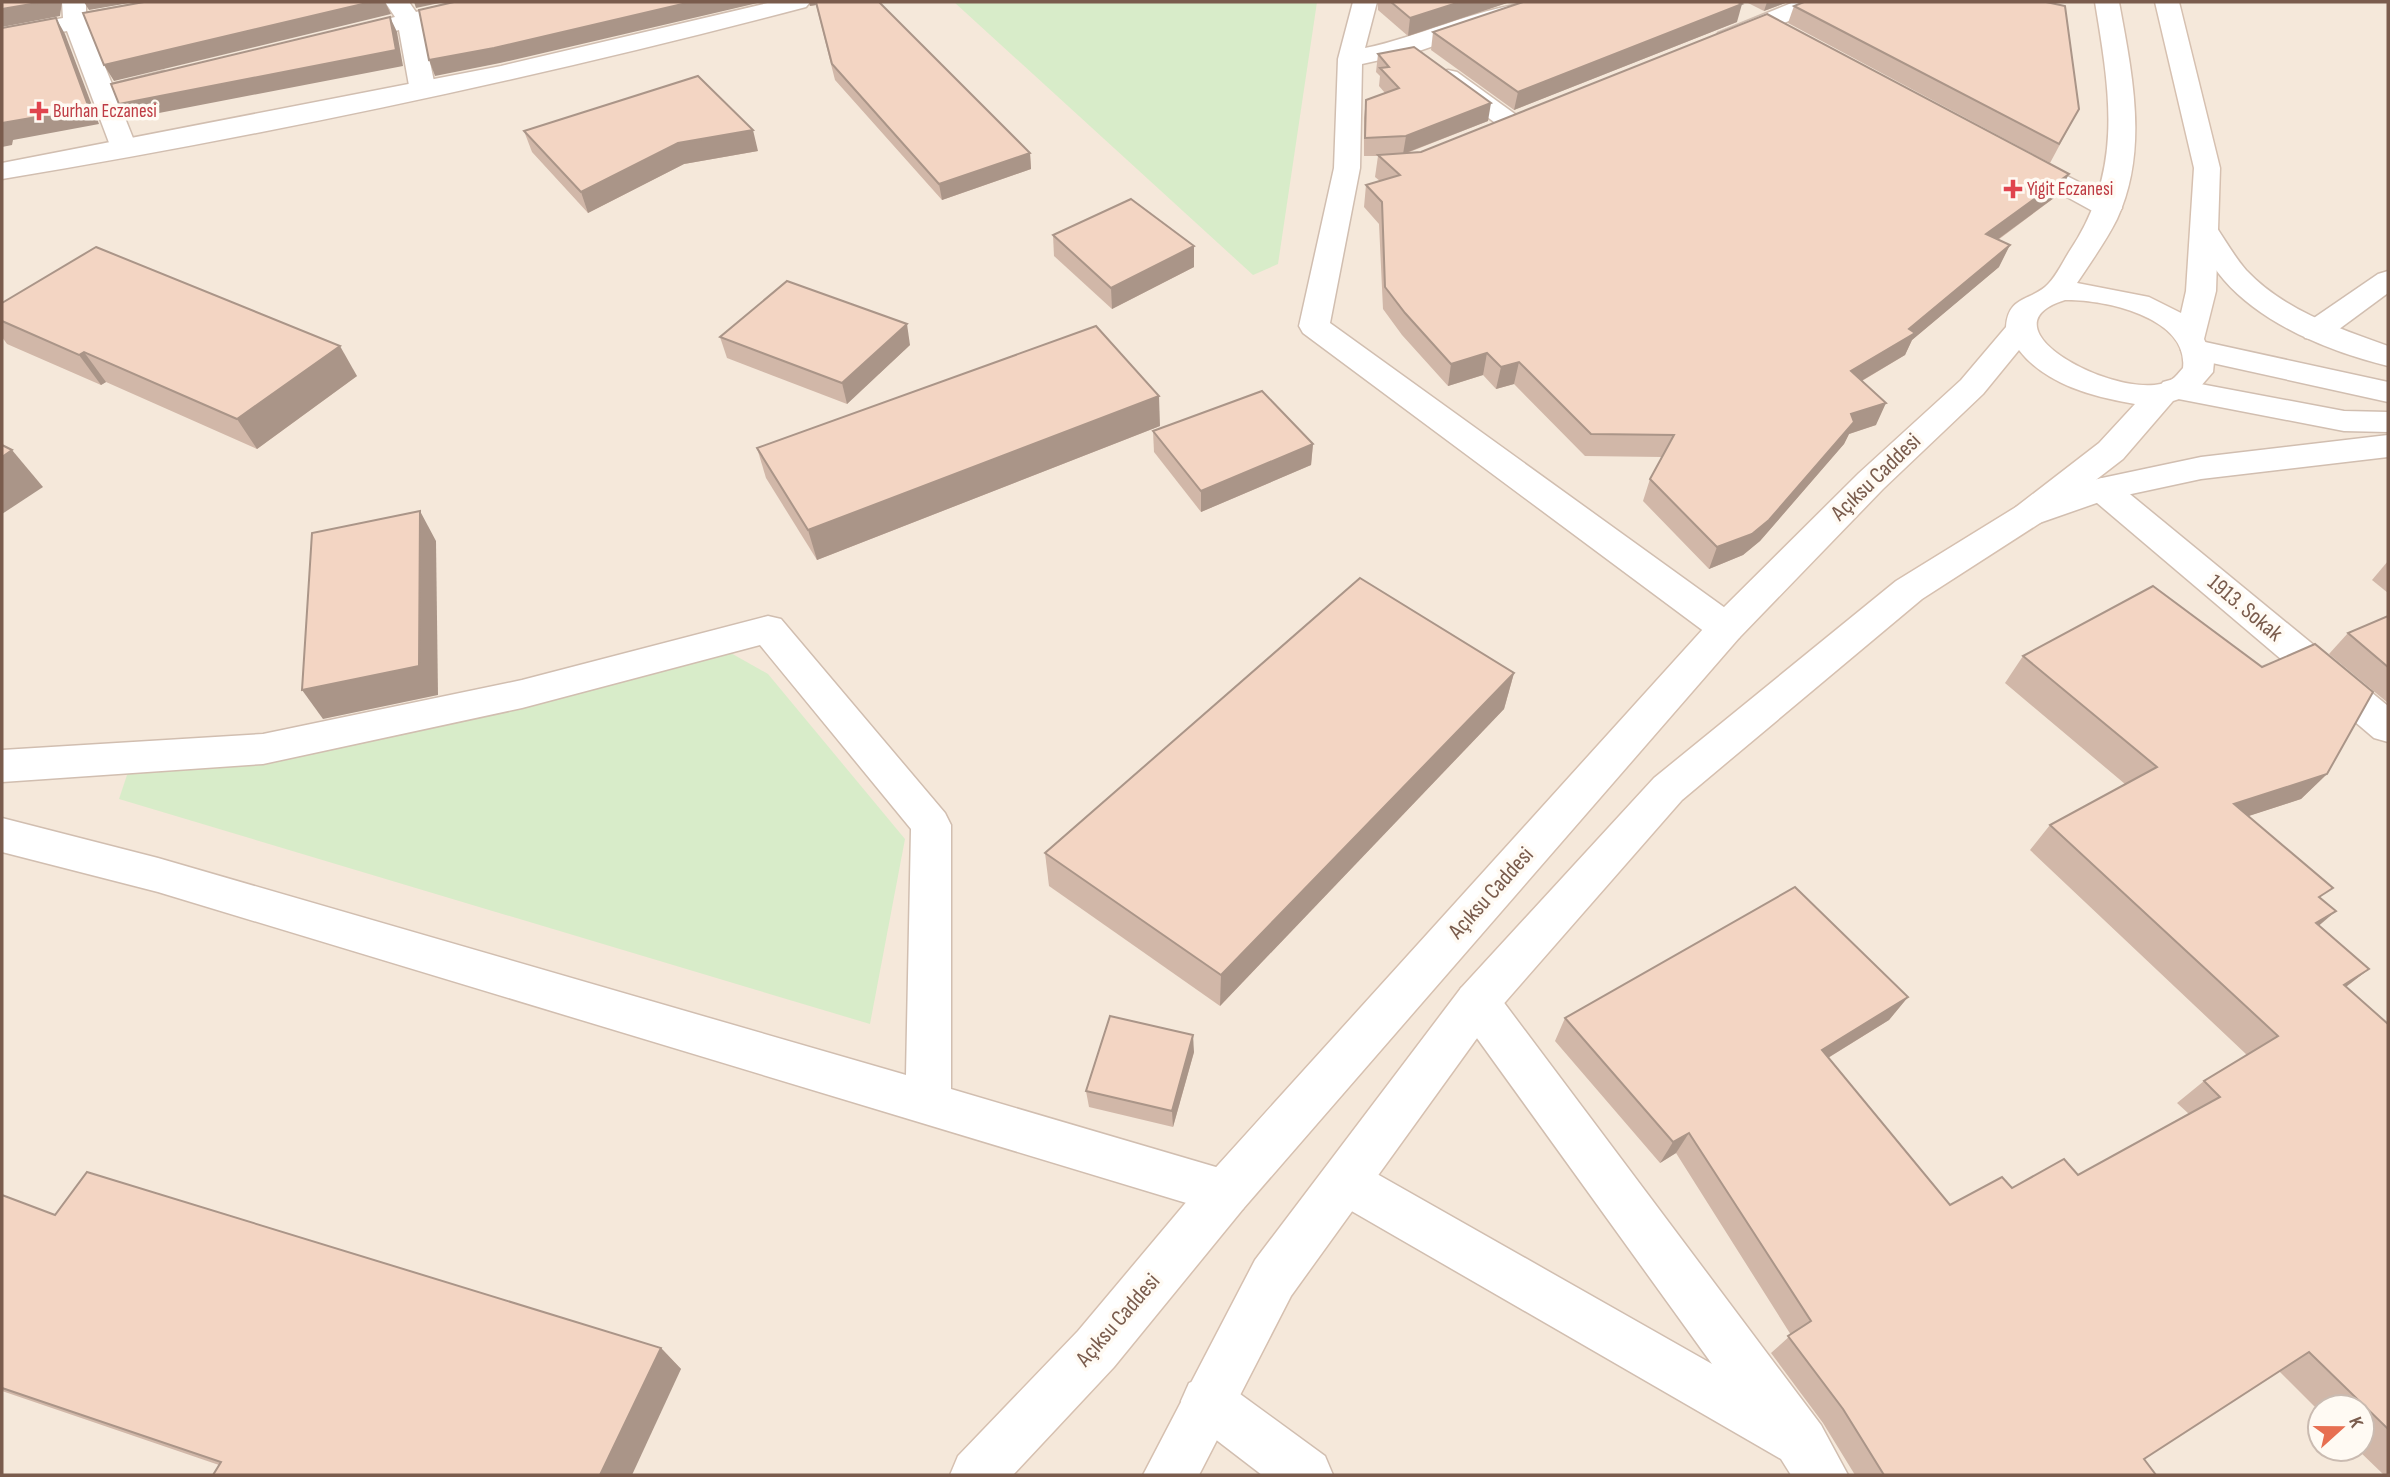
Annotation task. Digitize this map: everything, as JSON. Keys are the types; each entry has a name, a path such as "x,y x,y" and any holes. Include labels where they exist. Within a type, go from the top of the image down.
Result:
{"street":[{"path":"2,36 75,12 185,2"},
{"path":"317,42 403,11 483,2"},
{"path":"2,171 423,91 702,29 755,7 798,2"},
{"path":"1365,2 1350,59 1359,167 1314,326 1726,628"},
{"path":"1350,59 1407,47 1540,2"},
{"path":"1702,48 1814,2"},
{"path":"2055,294 2108,208 2123,154 2123,90 2107,2"},
{"path":"2167,2 2207,168 2202,291 2193,344"},
{"path":"1734,7 1788,36"},
{"path":"403,11 423,91"},
{"path":"75,12 124,148"},
{"path":"1407,47 1510,122"},
{"path":"105,93 185,74"},
{"path":"1481,136 1536,113"},
{"path":"1992,145 2108,208"},
{"path":"2206,231 2236,276 2267,303 2316,331 2388,356"},
{"path":"2316,331 2388,280"},
{"path":"2022,327 2022,333 2032,349 2049,365 2073,379 2104,390 2135,395 2168,391 2184,385 2197,372 2199,356 2193,344 2172,321 2120,297 2093,292 2055,294"},
{"name":"Açıksu Caddesi","path":"977,1475 1096,1349 1226,1192 1726,628 1871,481 1972,387 2022,327 2021,317 2030,305 2055,294"},
{"path":"2193,344 2388,392"},
{"path":"2168,391 2344,421 2388,422"},
{"path":"1170,1475 1273,1278 1477,1002 1668,789 1909,590 2028,515 2111,451 2168,391"},
{"path":"2028,515 2102,489 2201,468 2388,446"},
{"name":"1913. Sokak","path":"2102,489 2388,727"},
{"path":"2,766 263,748 522,694 768,629 931,825 928,1104"},
{"path":"2,835 158,875 1226,1192"},
{"path":"1477,1002 1812,1460"},
{"path":"1346,1182 1812,1460"},
{"path":"1207,1401 1306,1475"}],"shaded area":[{"path":"2,2 2388,2 2388,1475 2,1475"}],"green space":[{"path":"954,2 1317,2 1278,264 1253,275"},
{"path":"729,652 768,674 905,839 870,1024 119,799 129,769"}],"building":[{"path":"2,2 43,2 2,9"},
{"path":"144,2 371,2 104,65 83,13"},
{"path":"454,2 691,2 494,48 429,60 419,10"},
{"path":"816,2 879,2 1030,153 939,184 832,64"},
{"path":"1391,2 1460,2 1410,18"},
{"path":"1523,2 1742,4 1518,92 1433,32"},
{"path":"1804,2 2046,2 2065,6 2079,109 2059,144 1794,6"},
{"path":"1767,14 2069,174 1986,234 2010,245 1909,329 1915,333 1851,371 1886,403 1851,414 1854,422 1769,520 1752,534 1717,547 1650,479 1674,435 1591,434 1519,362 1501,367 1487,353 1451,364 1385,287 1382,202 1366,185 1400,175 1378,155 1421,152"},
{"path":"390,17 396,50 119,104 111,84"},
{"path":"56,18 89,108 2,123 2,28"},
{"path":"1414,47 1491,103 1406,136 1365,138 1366,100 1399,88 1380,68 1389,67 1378,54"},
{"path":"698,76 753,130 678,143 581,192 524,131"},
{"path":"1131,199 1194,246 1111,288 1053,235"},
{"path":"96,247 340,346 237,419 84,352 79,355 2,321 2,303"},
{"path":"787,281 907,324 842,383 720,337"},
{"path":"1096,326 1159,396 808,530 757,448"},
{"path":"1262,391 1313,444 1201,491 1153,431"},
{"path":"2,445 12,450 2,457"},
{"path":"420,511 419,666 302,690 312,533"},
{"path":"1360,578 1514,673 1221,975 1045,853"},
{"path":"2153,586 2262,667 2315,644 2373,692 2327,774 2234,804 2333,888 2319,897 2336,911 2316,923 2369,969 2344,985 2388,1024 2388,1429 2376,1417 2376,1393 2351,1393 2309,1352 2144,1459 2156,1475 1884,1475 1843,1409 1788,1336 1811,1321 1689,1133 1673,1142 1565,1018 1795,887 1908,997 1822,1050 1950,1205 2002,1177 2012,1188 2064,1159 2078,1175 2220,1097 2204,1081 2278,1036 2050,825 2157,767 2023,656"},
{"path":"2388,616 2388,667 2348,633"},
{"path":"1110,1016 1193,1035 1172,1111 1086,1091"},
{"path":"87,1172 661,1348 600,1475 213,1475 221,1462 2,1388 2,1195 55,1215"}],"place":[{"name":"Burhan Eczanesi","path":"39,111"},
{"name":"Yigit Eczanesi","path":"2013,189"}]}
